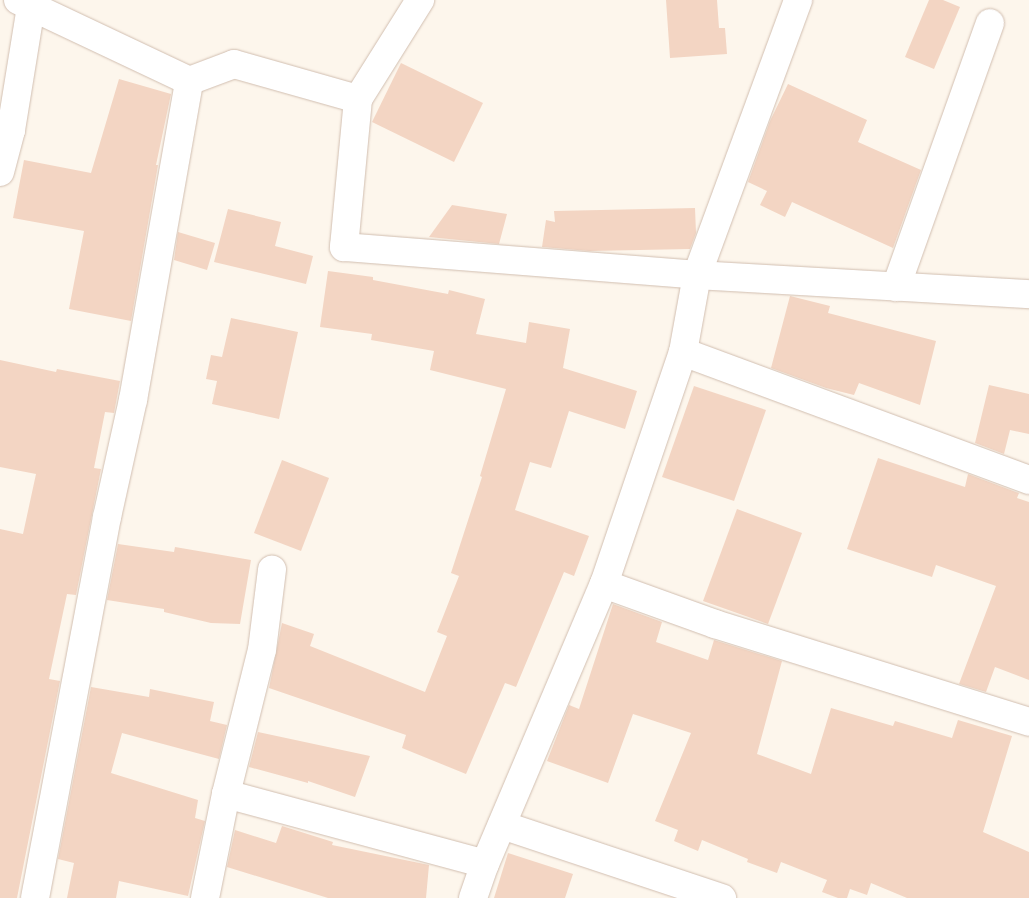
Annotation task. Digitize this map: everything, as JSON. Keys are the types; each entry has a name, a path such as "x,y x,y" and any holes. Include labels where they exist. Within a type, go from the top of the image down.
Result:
{"street":[{"path":"420,0 358,99 344,247 697,275 752,276 896,287 1029,294"},
{"path":"473,898 485,864 604,584 683,352 697,275 798,0"},
{"path":"0,172 25,3 189,81 234,64 358,99"},
{"path":"896,287 990,22"},
{"path":"35,898 107,517 133,400 189,81"},
{"path":"683,352 1029,480"},
{"path":"205,898 226,794 262,650 272,570"},
{"path":"604,584 715,624 1029,722"},
{"path":"226,794 485,864"},
{"path":"502,825 722,898"}],"building":[{"path":"666,0 717,0 719,28 725,28 727,54 670,58"},
{"path":"929,0 943,0 960,7 934,69 905,57"},
{"path":"401,63 483,103 454,162 372,122"},
{"path":"119,79 171,94 156,165 158,165 131,321 69,309 84,231 13,218 24,160 91,173"},
{"path":"788,84 867,120 858,142 921,170 893,248 792,202 785,217 760,205 767,191 748,182 770,121"},
{"path":"452,205 507,214 499,244 429,237"},
{"path":"695,208 696,233 690,249 589,251 542,247 546,220 555,222 554,211"},
{"path":"228,209 281,222 275,246 313,256 306,284 214,262"},
{"path":"178,232 215,243 207,270 174,260"},
{"path":"328,271 373,277 373,280 448,294 449,290 485,299 476,334 526,343 529,322 570,329 563,368 637,391 625,429 569,411 551,468 530,462 515,510 589,536 574,576 564,572 516,687 505,683 466,774 402,748 406,735 269,688 282,623 314,634 310,646 425,692 447,636 437,632 459,576 451,573 482,477 480,476 506,389 430,370 434,351 371,340 372,334 320,327"},
{"path":"790,296 830,306 828,313 936,341 920,405 859,383 854,395 826,388 771,368"},
{"path":"231,318 298,332 279,419 212,404 217,381 206,379 211,355 222,357"},
{"path":"0,360 56,372 57,369 120,381 114,413 105,412 94,468 101,469 76,595 67,594 49,679 60,681 17,898 0,898 0,529 23,534 36,474 0,467"},
{"path":"989,385 1029,394 1029,434 1010,430 1004,454 975,443"},
{"path":"694,386 766,410 734,501 662,477"},
{"path":"878,458 965,487 968,474 1019,493 1017,498 1029,502 1029,680 995,667 986,692 959,684 996,586 936,565 932,577 847,549"},
{"path":"282,460 329,478 301,551 254,533"},
{"path":"737,509 802,533 768,624 703,601"},
{"path":"118,544 174,552 175,547 251,560 240,624 211,623 164,612 164,609 107,600"},
{"path":"613,604 662,622 656,642 708,660 714,640 782,661 757,754 811,774 831,708 893,726 895,721 952,738 958,720 1012,736 983,832 1029,852 1029,898 907,898 871,883 867,895 850,889 847,898 838,898 822,892 827,880 781,862 777,873 747,862 748,859 702,840 698,851 674,841 678,830 655,821 691,733 633,714 608,783 547,761 569,705 579,709"},
{"path":"91,687 149,697 150,689 214,702 210,721 227,725 219,759 122,733 111,773 198,800 195,818 205,821 188,896 119,881 116,898 67,898 74,863 58,859"},
{"path":"258,732 370,756 355,797 308,781 308,783 249,767"},
{"path":"282,826 333,842 332,845 429,865 426,898 328,898 227,867 235,830 276,843"},
{"path":"508,853 573,874 565,898 494,898"}]}
